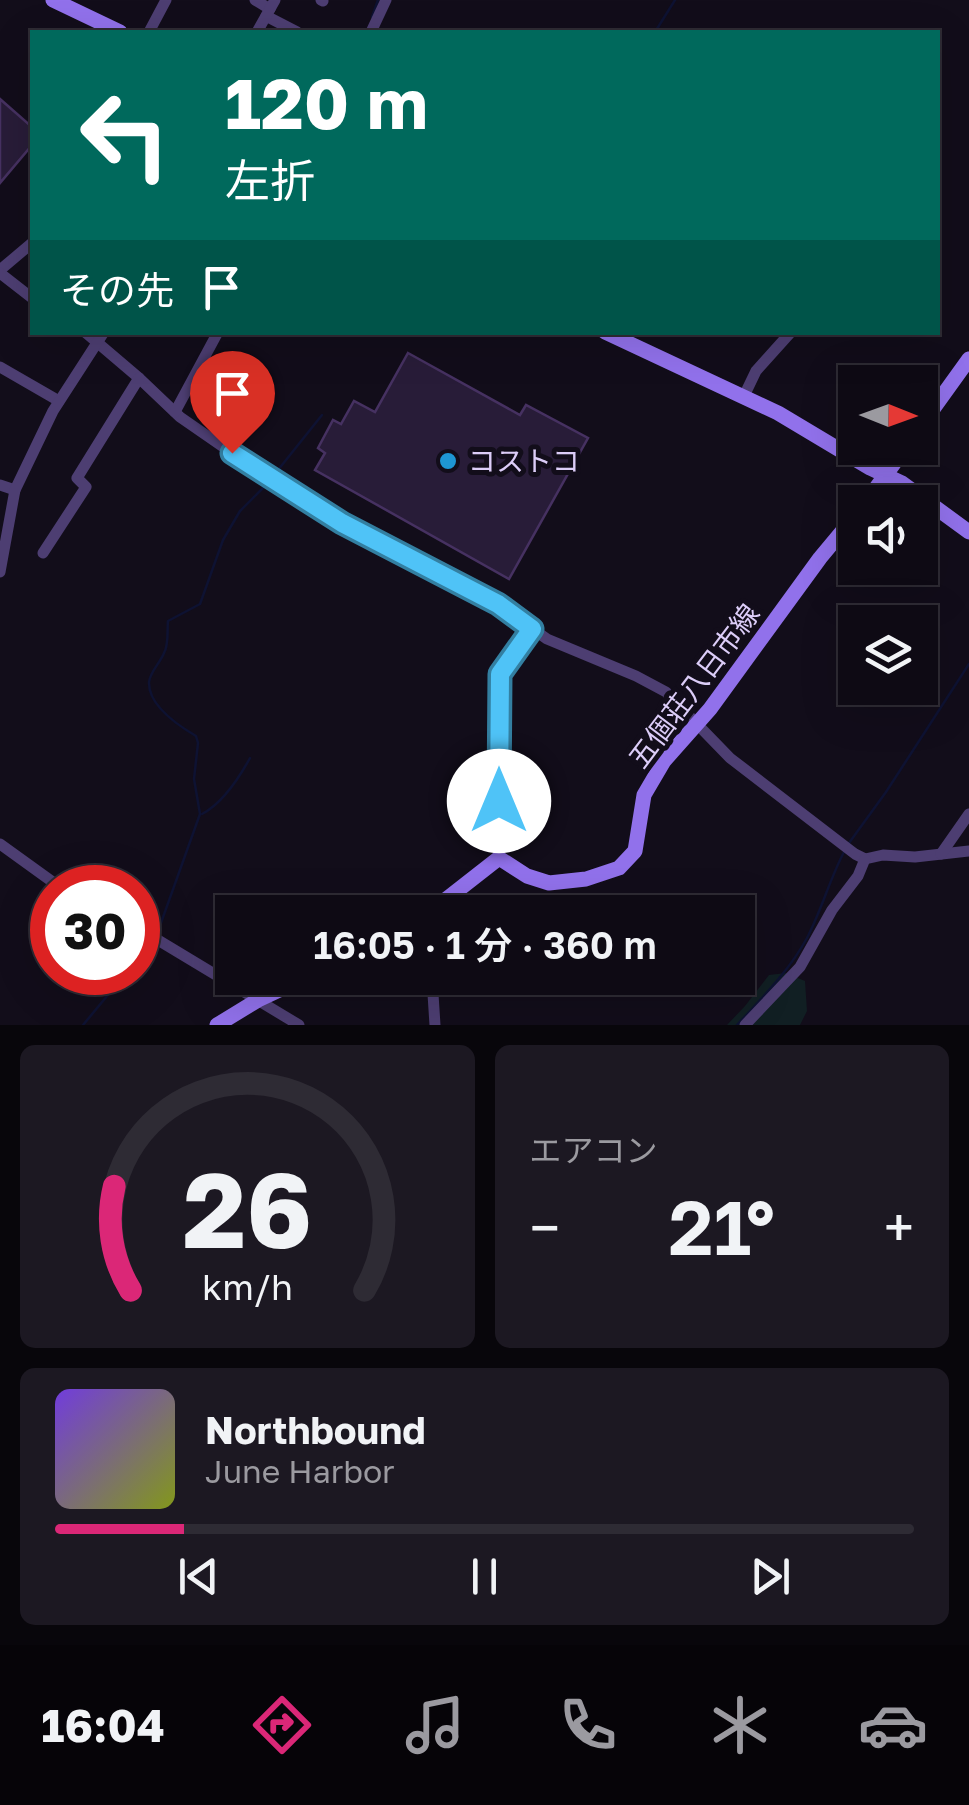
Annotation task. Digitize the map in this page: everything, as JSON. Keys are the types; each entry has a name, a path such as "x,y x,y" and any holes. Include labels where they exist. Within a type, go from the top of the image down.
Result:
{"main road":[{"path":"53,0 116,30"},
{"path":"612,335 778,413 902,483 969,532"},
{"path":"938,403 969,359"},
{"path":"879,485 893,465"},
{"name":"五個荘八日市線","path":"498,858 528,876 549,882 586,878 618,868 635,851 644,795 664,761 748,658 838,536"},
{"path":"451,895 498,858"},
{"path":"218,1025 269,995"}],"street":[{"path":"151,30 166,0"},
{"path":"255,0 295,30"},
{"path":"372,30 386,0"},
{"path":"258,30 270,8"},
{"path":"30,244 0,272 30,296"},
{"path":"0,572 15,490 95,335 175,412 342,523 498,604 564,647 666,692 730,758 855,853 915,857 969,851"},
{"path":"175,412 216,335"},
{"path":"744,396 756,371 788,335"},
{"path":"0,367 59,400"},
{"path":"43,552 86,487 78,478 139,378"},
{"path":"0,485 15,490"},
{"path":"498,858 500,674 532,629"},
{"path":"942,854 969,814"},
{"path":"0,844 30,866"},
{"path":"745,1025 800,966 832,910 858,876 855,853"},
{"path":"160,941 299,1025"},
{"path":"434,995 435,1025"}],"shaded area":[{"path":"786,973 805,981 807,1011 800,1025 727,1025 755,995 769,975"}],"building":[{"path":"0,99 30,125 30,147 0,183"},
{"name":"コストコ","path":"408,353 520,415 526,405 588,438 509,579 315,470 325,453 318,448 333,420 341,424 354,401 375,412"}],"waterway":[{"path":"372,17 378,0"},
{"path":"656,30 675,0"},
{"path":"278,470 322,415"},
{"path":"160,926 200,814 194,779 198,743 196,736 159,707 149,682 166,649 168,621 200,604 223,540 240,511 268,483"},
{"path":"849,843 969,664"},
{"path":"202,814 224,797 250,758"},
{"path":"737,1025 800,950 845,850"},
{"path":"83,1025 108,995"}],"place":[{"name":"コストコ","path":"448,461"}],"route":[{"path":"232,453 342,523 498,604 532,629 500,674 499,801"}]}
